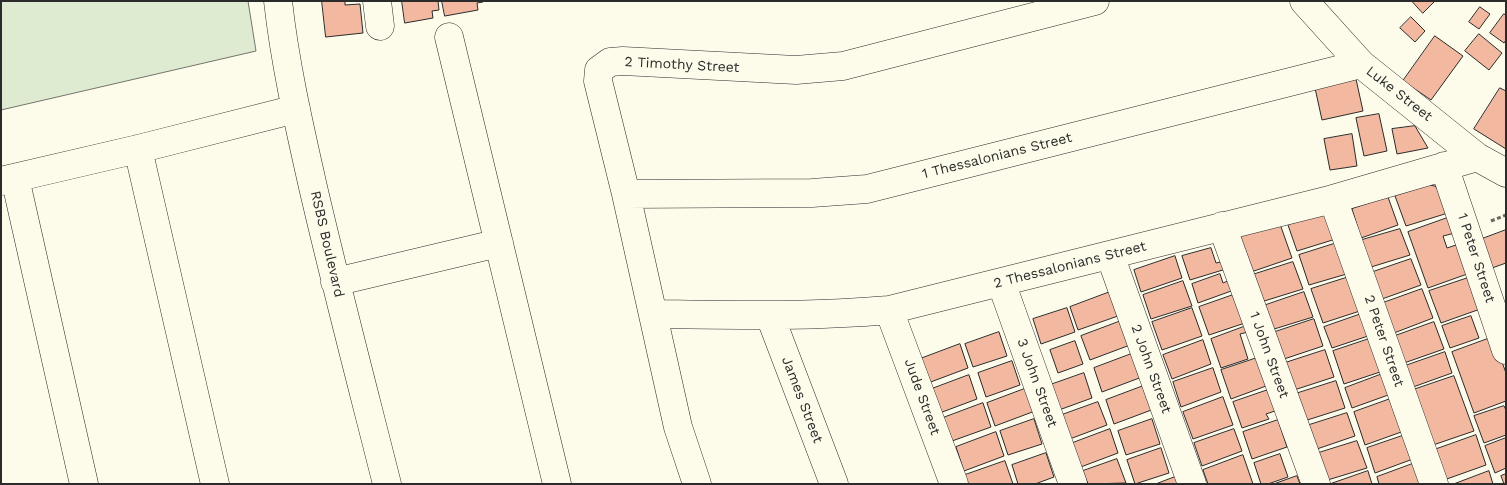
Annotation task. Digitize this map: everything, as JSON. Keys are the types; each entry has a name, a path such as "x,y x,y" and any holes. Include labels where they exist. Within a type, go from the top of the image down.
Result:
{"street":[{"name":"RSBS Boulevard","path":"278,1 282,42 335,282 387,484"},
{"name":"2 Timothy Street","path":"697,484 678,427 654,314 598,82 599,70 610,62 623,61 796,70 843,66 1095,1"},
{"name":"Luke Street","path":"1304,1 1360,64 1477,157 1506,172"},
{"path":"449,37 557,484"},
{"name":"1 Thessalonians Street","path":"626,194 812,193 867,189 1360,64"},
{"path":"84,484 8,180 296,109"},
{"path":"138,149 216,484"},
{"name":"2 Thessalonians Street","path":"654,314 770,316 852,314 889,310 1334,199 1477,157"},
{"name":"1 Peter Street","path":"1444,166 1506,350"},
{"name":"2 Peter Street","path":"1334,199 1434,484"},
{"name":"1 John Street","path":"1222,226 1316,484"},
{"path":"335,282 499,243"},
{"name":"2 John Street","path":"1110,254 1192,484"},
{"name":"3 John Street","path":"1001,282 1073,484"},
{"name":"Jude Street","path":"889,310 954,484"},
{"name":"James Street","path":"770,316 834,484"}],"green space":[{"path":"1,1 248,1 256,51 1,110"}],"building":[{"path":"322,1 345,1 345,5 360,4 363,33 326,37"},
{"path":"402,1 438,1 439,10 432,11 433,18 405,23"},
{"path":"442,1 483,2 477,3 478,10 445,16"},
{"path":"1412,1 1435,1 1423,13"},
{"path":"1480,7 1490,14 1479,29 1469,22"},
{"path":"1504,14 1506,15 1506,40 1504,43 1490,33"},
{"path":"1411,17 1425,31 1415,42 1400,28"},
{"path":"1479,34 1502,53 1489,70 1465,51"},
{"path":"1435,36 1463,56 1431,100 1403,81"},
{"path":"1356,79 1363,111 1322,120 1315,88"},
{"path":"1500,88 1506,91 1506,149 1474,129"},
{"path":"1379,114 1387,151 1364,156 1356,118"},
{"path":"1415,126 1428,148 1397,154 1392,129"},
{"path":"1352,134 1357,166 1330,170 1324,139"},
{"path":"1429,185 1435,186 1440,192 1448,213 1406,226 1395,196"},
{"path":"1388,197 1398,225 1361,238 1352,209"},
{"path":"1330,212 1339,238 1297,251 1288,225"},
{"path":"1450,217 1455,233 1443,236 1447,248 1459,244 1470,273 1428,288 1408,232"},
{"path":"1280,224 1292,258 1251,272 1239,237"},
{"path":"1400,229 1410,255 1371,267 1362,240"},
{"path":"1506,230 1506,263 1492,268 1482,239"},
{"path":"1340,242 1350,273 1309,285 1299,255"},
{"path":"1211,248 1216,263 1224,261 1226,269 1190,280 1182,256"},
{"path":"1175,256 1182,278 1141,292 1134,270"},
{"path":"1411,259 1421,285 1382,299 1373,272"},
{"path":"1293,262 1303,289 1261,302 1252,275"},
{"path":"1220,274 1223,283 1230,280 1234,290 1198,303 1192,284"},
{"path":"1352,276 1363,310 1323,323 1311,289"},
{"path":"1471,277 1483,308 1441,323 1429,291"},
{"path":"1183,281 1192,306 1151,319 1143,295"},
{"path":"1422,289 1433,318 1394,333 1383,303"},
{"path":"1110,292 1118,316 1078,330 1070,307"},
{"path":"1304,292 1313,317 1271,330 1263,306"},
{"path":"1236,294 1245,323 1209,335 1199,307"},
{"path":"1067,308 1075,332 1041,344 1033,319"},
{"path":"1192,308 1202,336 1162,350 1152,322"},
{"path":"1364,313 1371,335 1332,348 1324,327"},
{"path":"1471,316 1479,338 1450,348 1442,326"},
{"path":"1314,319 1323,346 1281,360 1272,333"},
{"path":"1121,321 1130,345 1090,360 1081,336"},
{"path":"1434,322 1444,349 1404,363 1395,336"},
{"path":"1246,326 1248,332 1240,334 1248,359 1221,368 1211,339"},
{"path":"999,332 1007,356 973,367 965,344"},
{"path":"1493,337 1506,373 1506,401 1474,413 1452,352"},
{"path":"1372,338 1383,371 1344,384 1333,351"},
{"path":"1203,340 1211,364 1172,379 1163,355"},
{"path":"1075,341 1083,364 1058,373 1050,350"},
{"path":"960,344 968,368 928,383 920,359"},
{"path":"1325,350 1334,377 1291,391 1282,364"},
{"path":"1445,352 1452,373 1413,387 1405,366"},
{"path":"1134,353 1142,377 1102,392 1094,368"},
{"path":"1257,358 1266,386 1231,399 1221,370"},
{"path":"1012,361 1020,385 986,397 978,373"},
{"path":"1213,368 1221,392 1181,407 1173,382"},
{"path":"1084,373 1092,398 1059,410 1050,385"},
{"path":"1385,373 1391,394 1352,408 1345,388"},
{"path":"969,375 977,399 937,414 929,390"},
{"path":"1454,376 1474,431 1433,445 1413,390"},
{"path":"1336,381 1345,408 1301,422 1292,395"},
{"path":"1146,385 1154,409 1114,424 1106,400"},
{"path":"1027,388 1035,411 995,426 987,403"},
{"path":"1268,390 1275,411 1266,414 1269,419 1242,428 1233,402"},
{"path":"1223,397 1233,425 1193,439 1183,412"},
{"path":"1393,398 1404,431 1365,445 1354,412"},
{"path":"1098,402 1107,425 1067,440 1059,416"},
{"path":"983,403 991,427 952,441 943,418"},
{"path":"1504,406 1506,410 1506,435 1484,443 1474,416"},
{"path":"1347,413 1355,436 1311,451 1303,427"},
{"path":"1034,419 1042,444 1008,455 1000,431"},
{"path":"1152,419 1160,444 1126,455 1118,431"},
{"path":"1278,420 1287,447 1252,459 1243,432"},
{"path":"1110,429 1118,453 1078,468 1070,444"},
{"path":"1234,429 1242,451 1202,466 1194,443"},
{"path":"996,432 1004,456 964,471 956,447"},
{"path":"1405,435 1413,459 1375,473 1367,448"},
{"path":"1476,435 1486,465 1444,480 1434,450"},
{"path":"1506,438 1506,468 1495,473 1485,446"},
{"path":"1357,441 1367,468 1321,482 1312,455"},
{"path":"1161,448 1169,473 1135,484 1127,460"},
{"path":"1046,453 1054,477 1035,484 1018,484 1012,465"},
{"path":"1280,454 1288,477 1268,484 1261,484 1254,463"},
{"path":"1243,455 1253,484 1208,484 1203,470"},
{"path":"1117,459 1126,483 1088,484 1083,471"},
{"path":"1005,461 1013,484 968,484 965,475"},
{"path":"1415,463 1422,484 1379,484 1377,477"},
{"path":"1368,471 1372,484 1330,484"},
{"path":"1489,471 1493,484 1454,484"},
{"path":"1506,474 1506,484 1504,484 1501,476"},
{"path":"1297,476 1300,484 1274,484"},
{"path":"1175,477 1178,484 1156,484"}]}
